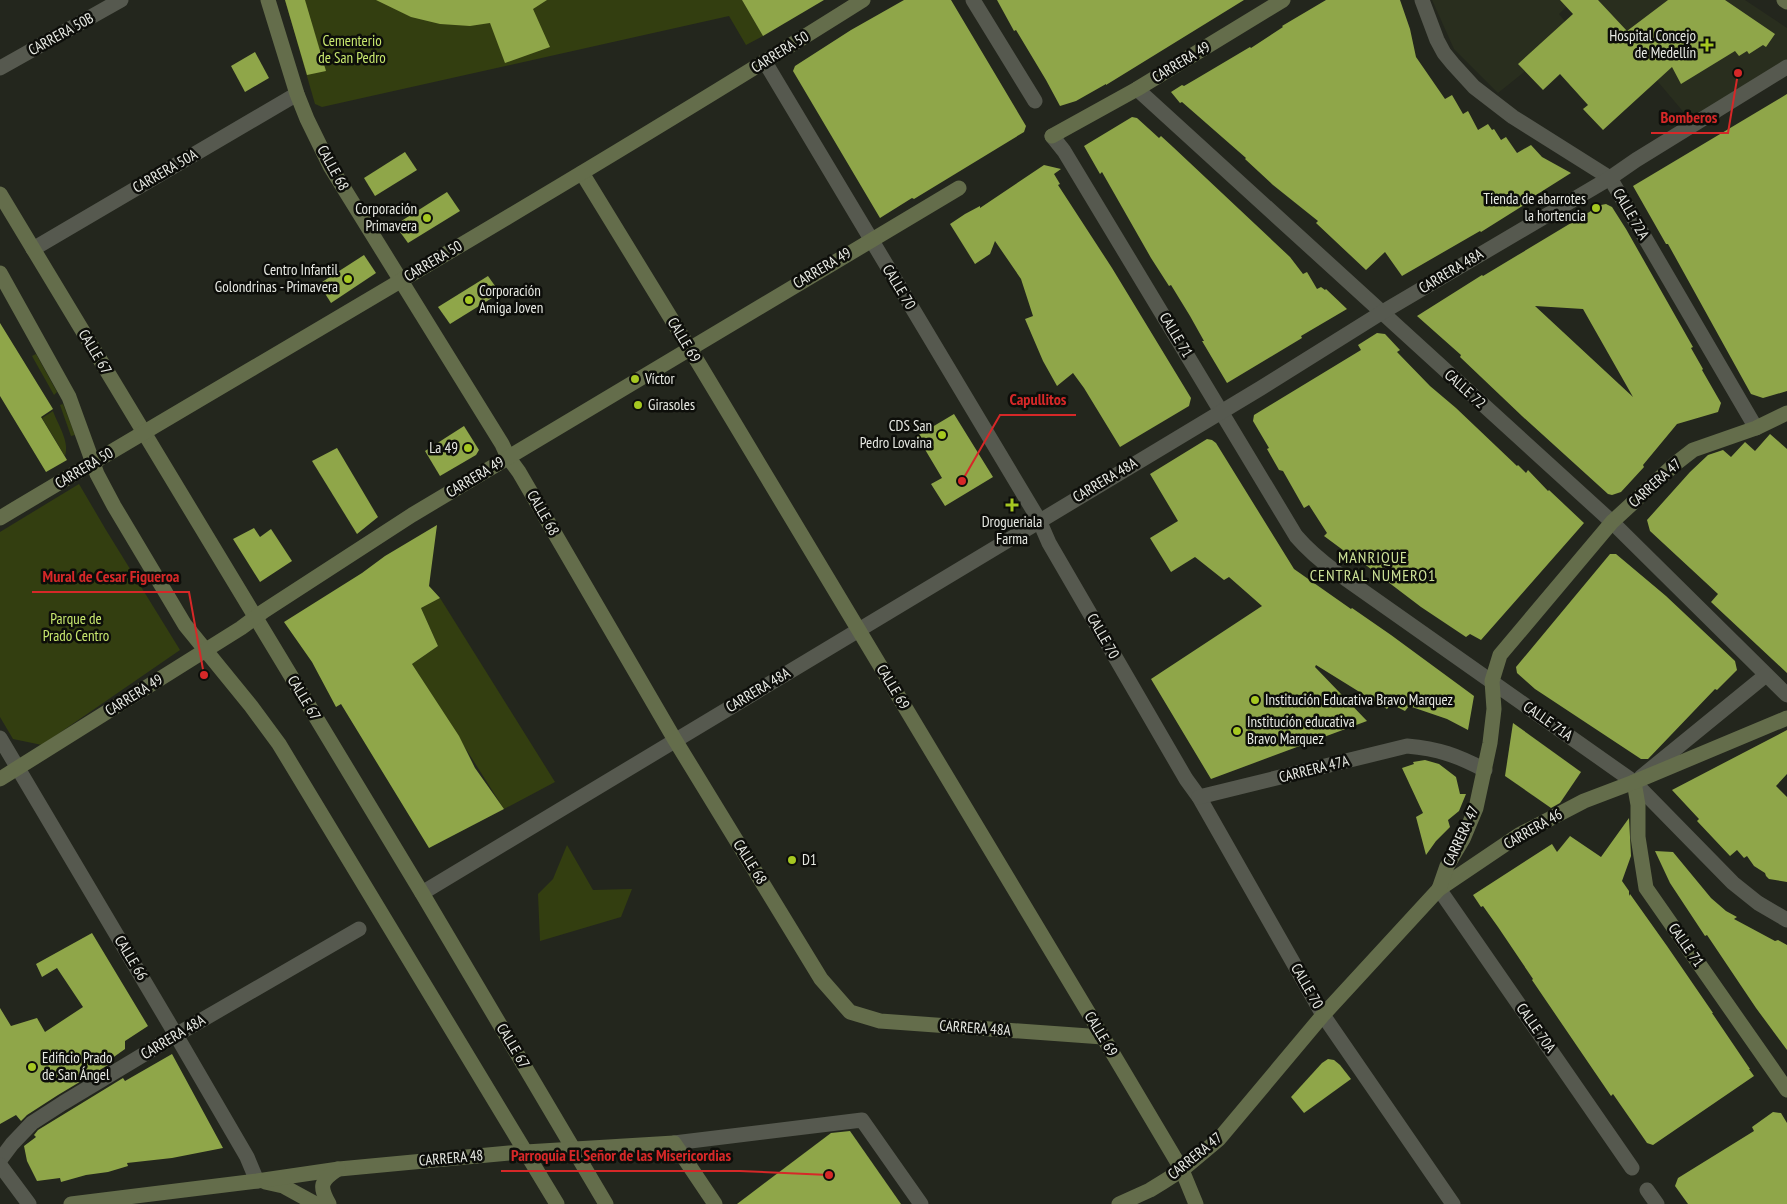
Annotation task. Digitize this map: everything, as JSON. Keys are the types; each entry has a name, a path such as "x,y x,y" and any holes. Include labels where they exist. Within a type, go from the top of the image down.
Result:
{"street":[{"name":"CARRERA 50B","path":"0,68 121,0"},
{"name":"CALLE 68","path":"268,0 297,94 330,166 519,472 675,740 821,979 850,1012"},
{"name":"CARRERA 50","path":"0,518 582,173 863,0"},
{"path":"973,0 1035,102"},
{"name":"CARRERA 49","path":"1052,136 1137,89 1283,0"},
{"name":"CALLE 72A","path":"1422,0 1444,53 1474,87 1513,117 1610,178 1756,428"},
{"name":"CALLE 70","path":"765,62 1039,520 1049,543 1186,778 1199,797 1323,1015 1453,1204"},
{"name":"CARRERA 48A","path":"422,893 1222,411 1381,313 1610,178 1636,160 1787,68"},
{"name":"CALLE 72","path":"1137,89 1612,522 1787,695"},
{"name":"CARRERA 50A","path":"33,249 297,94"},
{"name":"CALLE 71","path":"1052,136 1064,151 1296,536"},
{"name":"CALLE 69","path":"582,173 1103,1037 1182,1170 1196,1204"},
{"name":"CARRERA 49","path":"0,778 241,628 412,515 959,188"},
{"name":"CALLE 67","path":"0,194 422,893 606,1204"},
{"path":"0,273 69,397 93,462 114,506 181,619 279,744 557,1204"},
{"name":"CARRERA 47","path":"1118,1204 1150,1190 1182,1170 1219,1139 1323,1015 1439,889 1447,866 1463,839 1476,808 1494,709 1492,681 1500,655 1612,522 1693,450 1756,428 1787,413"},
{"name":"CALLE 71A","path":"1296,536 1315,556 1336,572 1634,782 1732,883 1758,903 1787,920"},
{"name":"CARRERA 46","path":"1634,782 1766,675"},
{"name":"CARRERA 46","path":"1439,889 1519,835 1584,801 1787,718"},
{"name":"CALLE 66","path":"0,738 247,1157 257,1181"},
{"name":"CARRERA 47A","path":"1199,797 1407,746 1429,748 1450,753 1484,770"},
{"name":"CALLE 71","path":"1634,782 1638,805 1638,837 1646,888 1787,1090"},
{"name":"CALLE 70A","path":"1439,889 1632,1168"},
{"name":"CARRERA 48A","path":"0,1160 32,1123 79,1092 359,929"},
{"name":"CARRERA 48A","path":"850,1012 880,1022 1103,1037"},
{"name":"CARRERA 48","path":"71,1204 339,1169 509,1153 674,1143 862,1120 920,1204"},
{"path":"674,1143 715,1204"},
{"path":"0,1164 29,1204"},
{"path":"329,1204 323,1192 322,1184 328,1176 339,1169"},
{"path":"257,1181 283,1186 316,1204"},
{"path":"1647,1190 1657,1204"}],"shaded area":[{"name":"Hospital Concejo de Medellín","path":"1432,0 1573,0 1559,14 1574,32 1498,93 1454,49"},
{"name":"Hospital Concejo de Medellín","path":"1589,0 1745,0 1787,28 1787,62 1691,121"}],"green space":[{"name":"Cementerio de San Pedro","path":"285,0 742,0 763,36 746,45 729,16 322,107 315,104"},
{"path":"36,354 57,392 54,395 32,356"},
{"path":"63,404 75,435 71,436 60,405"},
{"path":"53,411 65,439 65,456 42,418"},
{"name":"Parque de Prado Centro","path":"79,484 180,650 42,745 13,739 0,717 0,532"},
{"path":"440,598 555,782 504,809 412,664 438,646 421,608"},
{"path":"567,845 593,890 632,889 621,917 540,941 538,894 553,879"}],"building":[{"path":"285,0 305,0 326,71 307,75"},
{"path":"376,0 547,0 533,9 550,47 505,63 490,23 470,26 440,24 411,17"},
{"path":"742,0 824,0 763,36"},
{"path":"904,0 951,0 1026,126 1024,132 880,218 793,71 795,66 851,30"},
{"path":"997,0 1244,0 1106,85 1076,101 1060,106"},
{"path":"1326,0 1400,0 1410,29 1416,57 1445,99 1452,95 1463,114 1468,111 1478,130 1488,124 1492,130 1494,129 1501,140 1506,137 1517,153 1531,145 1542,157 1571,173 1481,232 1402,276 1385,252 1366,270 1316,223 1318,221 1273,185 1246,158 1182,102 1180,103 1171,92 1251,48 1282,26"},
{"path":"1560,0 1598,0 1627,31 1668,0 1725,0 1775,34 1766,47 1763,45 1749,54 1747,51 1739,56 1735,51 1681,84 1672,67 1603,130 1583,109 1588,105 1560,74 1543,90 1518,64 1573,14"},
{"path":"255,52 269,78 245,92 231,66"},
{"path":"1787,94 1787,391 1763,398 1751,394 1668,244 1666,244 1633,186"},
{"path":"1132,117 1137,118 1159,138 1161,136 1290,257 1303,274 1307,272 1317,289 1321,287 1326,289 1347,309 1227,383 1202,341 1204,341 1190,316 1171,285 1169,286 1151,258 1102,172 1100,174 1084,146"},
{"path":"405,152 417,170 375,196 364,178"},
{"path":"1044,165 1061,169 1054,174 1060,184 1058,185 1112,268 1191,398 1189,406 1120,447 1073,373 1057,386 1043,361 1025,319 1033,316 1021,279 995,241 990,254 975,264 950,224 980,206 980,208"},
{"name":"Corporación Primavera","path":"447,192 460,211 408,243 395,225"},
{"path":"1606,204 1612,207 1626,229 1693,347 1691,348 1702,370 1721,403 1718,412 1677,424 1643,465 1644,467 1621,492 1612,495 1608,494 1522,416 1460,357 1461,355 1417,316 1482,275 1601,205","holes":["1535,306 1583,309 1633,397"]},
{"name":"Centro Infantil Golondrinas - Primavera","path":"364,255 376,273 331,303 319,284"},
{"name":"Corporación Amiga Joven","path":"488,276 500,293 450,324 438,307"},
{"path":"0,323 53,409 41,417 67,460 46,472 0,396"},
{"path":"1377,333 1385,334 1400,350 1397,352 1430,386 1517,466 1526,473 1528,470 1548,491 1584,523 1481,640 1470,634 1466,637 1421,607 1324,536 1327,533 1309,505 1304,508 1283,471 1279,470 1253,421 1254,415 1361,350 1358,345"},
{"path":"954,414 993,477 945,506 931,484 942,478 917,436"},
{"path":"464,426 479,450 476,455 440,476 425,451"},
{"path":"1770,434 1787,449 1787,673 1711,602 1718,594 1650,531 1647,520 1708,455 1723,450 1731,457 1745,442 1755,451"},
{"path":"1207,439 1216,443 1294,569 1391,635 1474,696 1468,730 1447,719 1409,706 1405,711 1391,704 1387,709 1316,665 1315,667 1367,721 1211,779 1151,679 1262,606 1229,577 1224,580 1195,557 1171,572 1150,538 1178,521 1150,474"},
{"path":"337,448 378,517 357,534 312,461"},
{"path":"437,525 429,586 440,598 421,608 438,646 412,664 459,736 475,768 504,809 429,848 341,704 336,707 312,662 284,622 362,573 385,556"},
{"path":"254,528 260,537 271,529 292,561 260,582 233,539"},
{"path":"1610,554 1616,554 1666,596 1735,661 1737,670 1717,690 1715,689 1648,759 1641,759 1535,689 1517,673 1516,667"},
{"path":"1513,723 1581,772 1560,803 1551,808 1505,776"},
{"path":"1787,730 1787,774 1776,786 1787,797 1787,882 1769,879 1765,873 1754,866 1747,856 1744,858 1737,850 1730,856 1697,821 1699,819 1672,790"},
{"path":"1425,760 1439,764 1456,777 1460,794 1466,794 1459,811 1448,820 1450,827 1436,841 1426,855 1416,817 1423,813 1402,768 1414,764 1413,762"},
{"path":"1629,818 1631,856 1622,881 1629,891 1629,896 1630,894 1667,946 1754,1076 1653,1145 1647,1143 1613,1094 1611,1096 1498,927 1473,895 1552,844 1557,852 1570,836 1601,857"},
{"path":"1655,851 1673,852 1711,898 1726,911 1737,917 1734,919 1775,941 1778,940 1787,945 1787,1050 1707,935 1705,936 1670,883"},
{"path":"92,933 148,1026 125,1041 125,1049 111,1059 113,1062 58,1095 21,1121 16,1115 0,1124 0,1008 11,1026 37,1018 45,1032 83,1007 57,968 42,977 36,964"},
{"path":"172,1054 223,1148 172,1158 127,1163 128,1166 108,1172 86,1175 61,1182 60,1178 37,1181 27,1161 24,1146 36,1137 34,1135 38,1130 123,1078 125,1081"},
{"path":"1328,1059 1334,1060 1340,1065 1351,1079 1304,1113 1291,1097 1322,1063"},
{"path":"1773,1112 1781,1113 1787,1123 1787,1204 1688,1204 1675,1186 1678,1178 1754,1131 1752,1127"},
{"path":"850,1131 901,1204 737,1204 831,1133"}],"place":[{"name":"Hospital Concejo de Medellín","path":"1707,45"},
{"name":"Bomberos","path":"1738,73"},
{"name":"Tienda de abarrotes la hortencia","path":"1596,208"},
{"name":"Corporación Primavera","path":"427,218"},
{"name":"Centro Infantil Golondrinas - Primavera","path":"348,279"},
{"name":"Corporación Amiga Joven","path":"469,300"},
{"name":"Víctor","path":"635,379"},
{"name":"Girasoles","path":"638,405"},
{"name":"CDS San Pedro Lovaina","path":"942,435"},
{"name":"La 49","path":"468,448"},
{"name":"Capullitos","path":"962,481"},
{"name":"Drogueriala Farma","path":"1012,505"},
{"name":"Mural de Cesar Figueroa","path":"204,675"},
{"name":"Institución Educativa Bravo Marquez","path":"1255,700"},
{"name":"Institución educativa Bravo Marquez","path":"1237,731"},
{"name":"D1","path":"792,860"},
{"name":"Edificio Prado de San Ángel","path":"32,1067"},
{"name":"Parroquia El Señor de las Misericordias","path":"829,1175"}],"district":[{"name":"MANRIQUE CENTRAL NUMERO1","path":"1373,566"}]}
